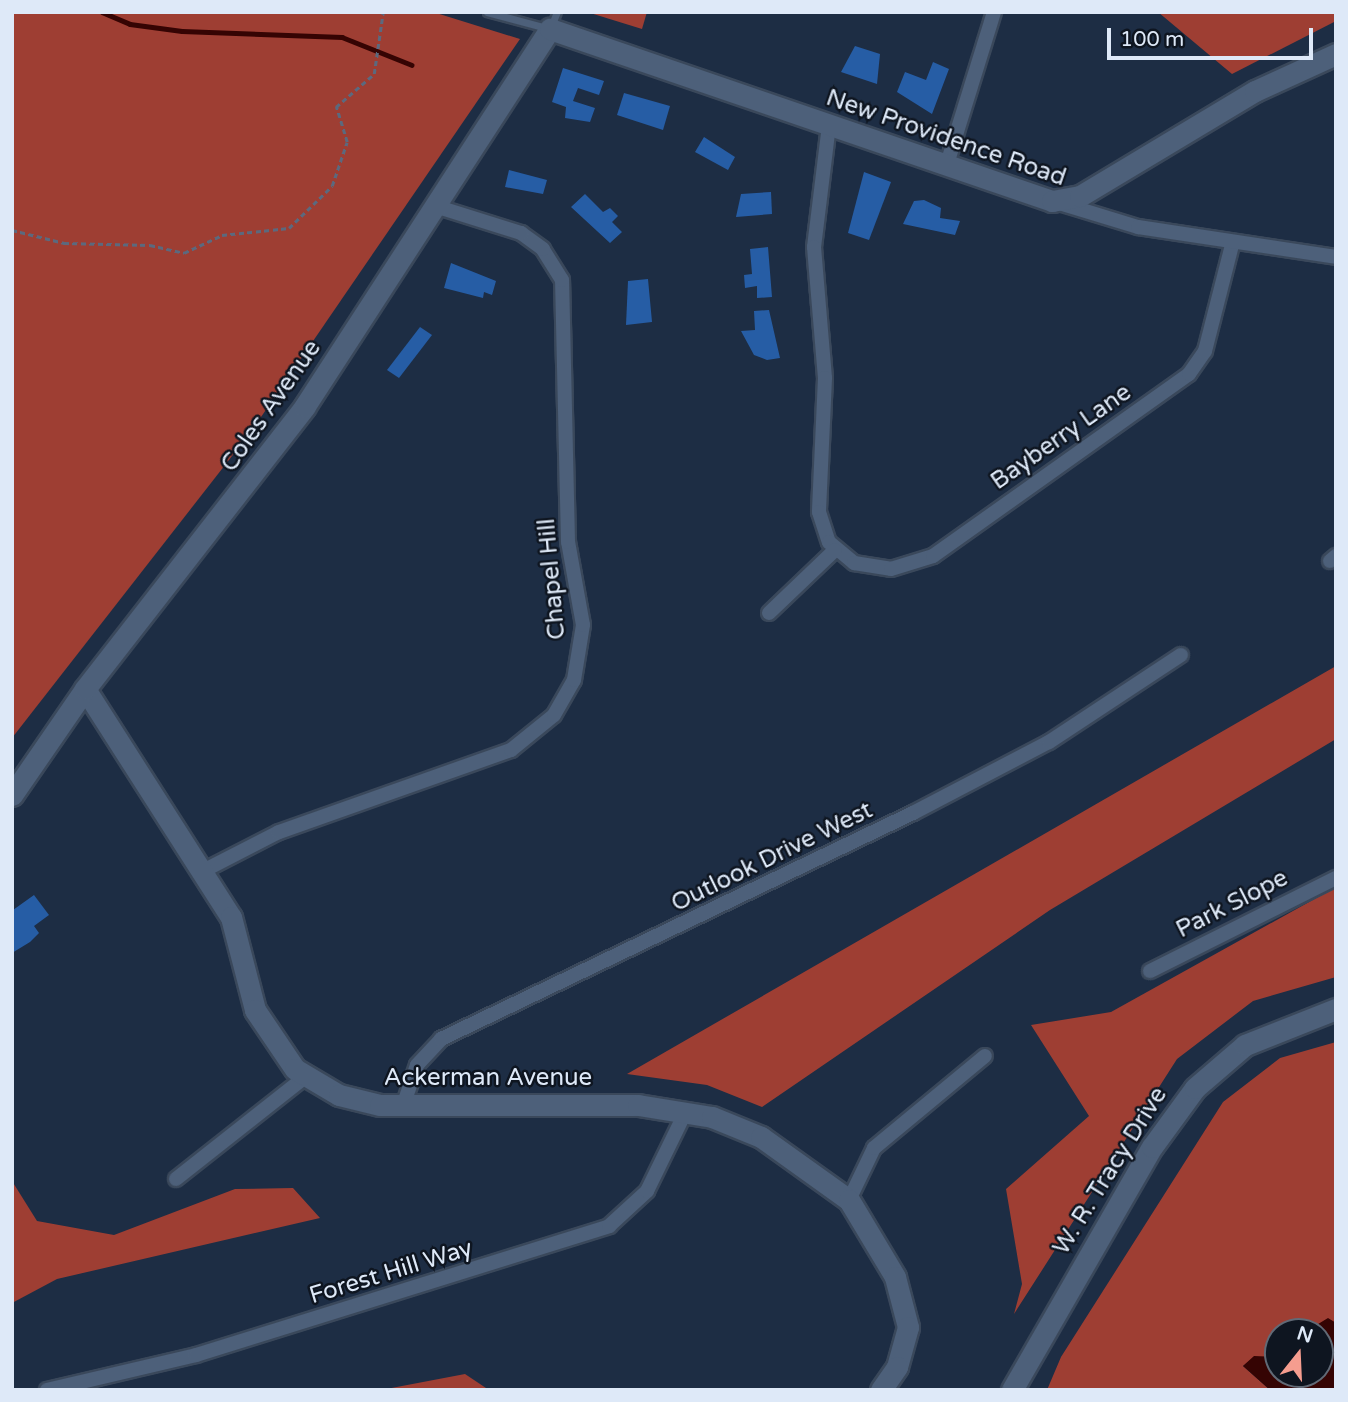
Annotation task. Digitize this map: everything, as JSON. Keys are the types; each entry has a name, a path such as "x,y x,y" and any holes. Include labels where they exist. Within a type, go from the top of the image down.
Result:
{"street":[{"path":"947,164 994,12"},
{"name":"New Providence Road","path":"553,21 829,125 1052,201 1138,227 1232,245 1336,257"},
{"name":"Coles Avenue","path":"12,795 85,689 260,470 438,207 553,21"},
{"path":"1052,201 1080,196 1255,91 1336,54"},
{"path":"769,613 835,550 820,512 825,377 814,247 829,125"},
{"name":"Chapel Hill","path":"203,871 279,832 511,750 554,715 574,680 583,625 568,542 562,280 543,249 521,233 438,207"},
{"name":"Bayberry Lane","path":"835,550 854,563 879,569 933,556 1189,374 1205,351 1232,245"},
{"name":"Outlook Drive West","path":"403,1106 416,1065 441,1039 938,800 1049,742 1181,655"},
{"name":"Ackerman Avenue","path":"85,689 203,871 237,930 262,1025 305,1077 339,1095 403,1106 612,1104 686,1111 761,1137 849,1200 881,1249 906,1314 902,1355 881,1390"},
{"name":"Park Slope","path":"1150,971 1336,878"},
{"name":"W. R. Tracy Drive","path":"1012,1390 1152,1146 1195,1088 1245,1045 1336,1009"},
{"path":"849,1200 874,1148 985,1056"},
{"path":"176,1180 305,1077"},
{"name":"Forest Hill Way","path":"47,1390 195,1355 610,1226 647,1191 686,1111"}],"lane":[{"path":"486,12 553,21"}],"path":[{"path":"12,230 65,243 150,245 184,253 222,235 289,228 332,186 347,142 338,103 371,79 381,42 383,12"}],"shaded area":[{"path":"12,12 433,12 520,39 250,433 12,738"},
{"path":"587,12 647,12 642,29"},
{"path":"1158,12 1336,12 1336,21 1232,74"},
{"path":"1336,666 1336,739 1050,910 762,1107 707,1085 627,1074"},
{"path":"1336,887 1336,977 1253,1001 1177,1059 1014,1314 1022,1284 1006,1189 1089,1116 1031,1025 1111,1012"},
{"path":"1336,1042 1336,1323 1334,1318 1264,1318 1264,1357 1254,1357 1243,1366 1264,1385 1264,1388 1270,1390 1047,1390 1061,1357 1223,1102 1280,1058"},
{"path":"12,1181 37,1221 114,1235 235,1189 293,1188 320,1218 57,1279 12,1303"},
{"path":"1334,1322 1336,1323 1336,1390 1268,1388 1334,1388"},
{"path":"1254,1356 1264,1356 1264,1385 1243,1366"},
{"path":"465,1374 489,1390 381,1390"}],"building":[{"path":"855,46 880,54 877,84 841,72"},
{"path":"933,62 949,69 932,114 897,92 905,72 926,80"},
{"path":"563,68 604,81 599,95 578,88 573,101 595,108 590,122 565,118 566,107 552,102"},
{"path":"624,93 670,106 663,130 617,115"},
{"path":"704,137 735,157 728,170 695,152"},
{"path":"509,170 547,180 543,194 505,187"},
{"path":"864,172 891,182 869,240 848,233"},
{"path":"771,192 772,214 736,217 741,194"},
{"path":"585,194 603,212 610,208 618,216 612,222 622,232 610,243 571,207"},
{"path":"924,200 941,208 940,218 960,221 955,235 903,224 914,201"},
{"path":"768,247 772,297 757,298 757,286 745,288 744,275 752,274 750,249"},
{"path":"451,263 496,281 492,295 484,292 483,298 444,288"},
{"path":"648,279 652,322 626,325 628,281"},
{"path":"769,310 780,358 767,360 754,355 741,331 755,330 754,311"},
{"path":"420,327 432,335 399,378 387,370"},
{"path":"34,895 49,915 34,926 39,933 12,953 13,910"}],"waterway":[{"path":"102,12 130,24 182,31 342,37 412,65"}]}
